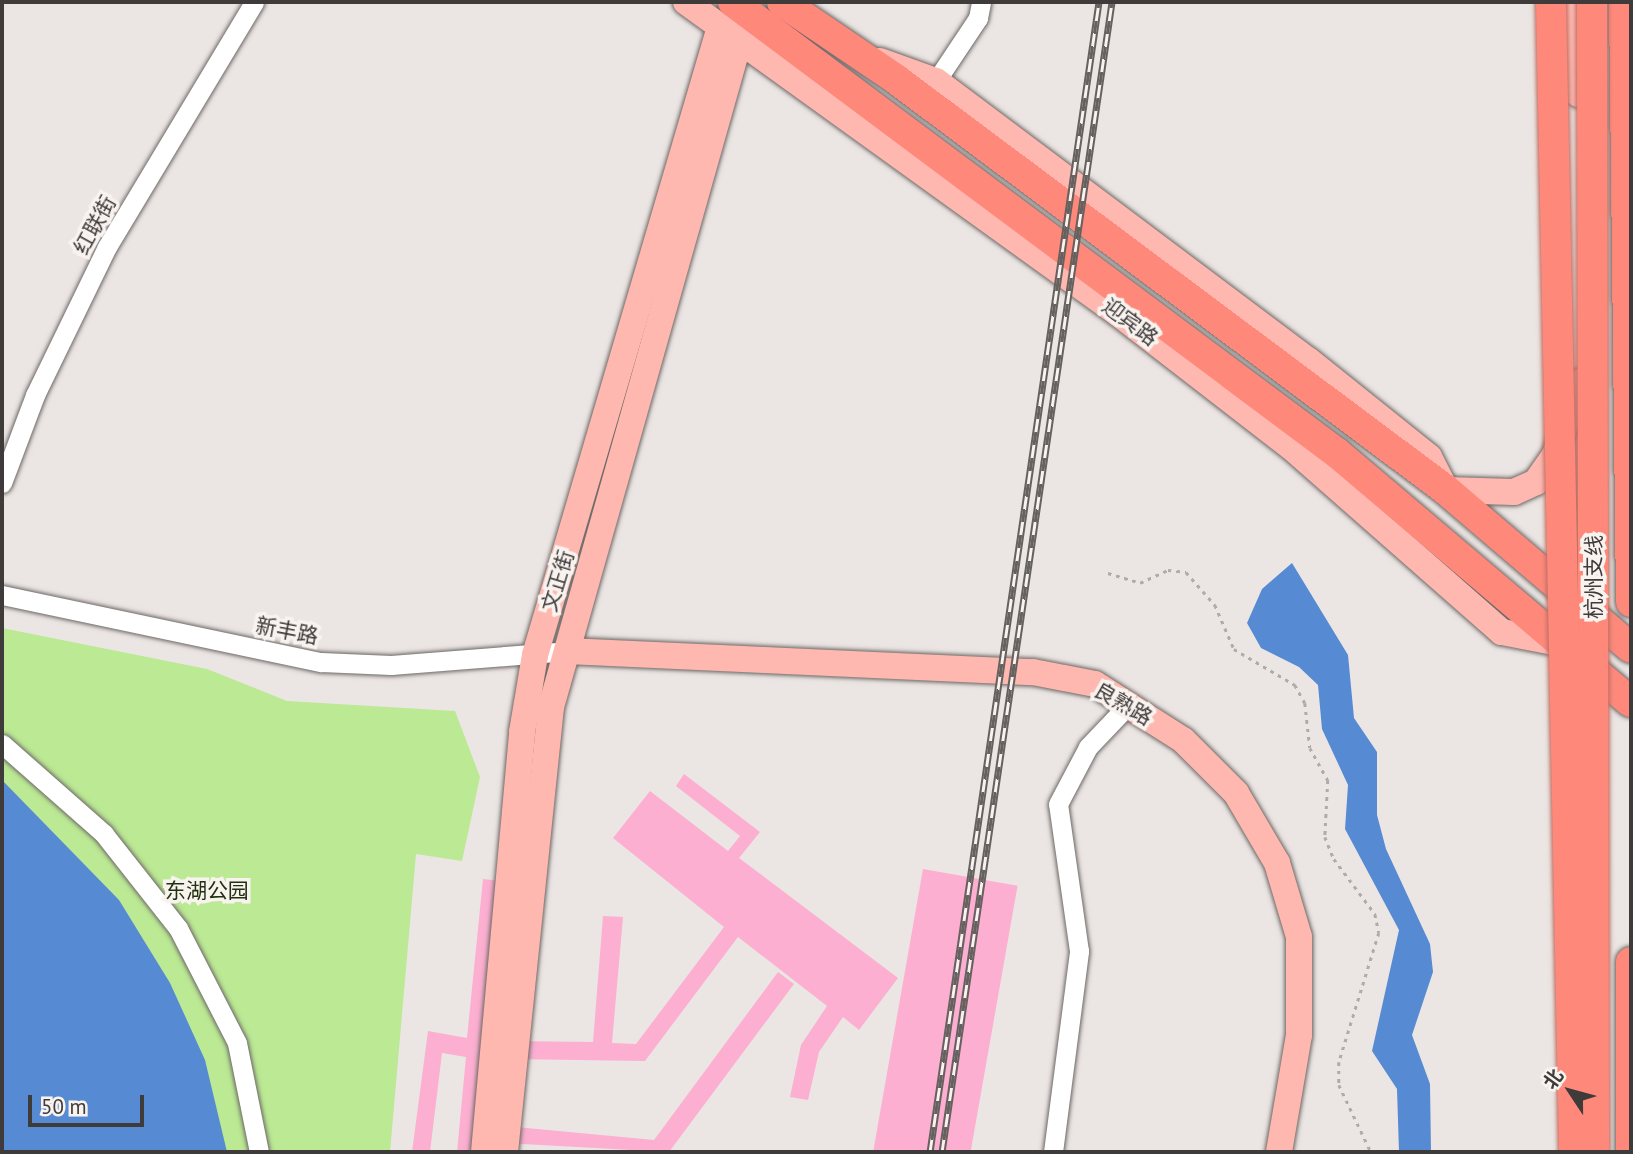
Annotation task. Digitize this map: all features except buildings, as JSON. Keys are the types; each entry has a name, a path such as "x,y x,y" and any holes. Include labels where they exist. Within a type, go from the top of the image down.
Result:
{"highway":[{"path":"782,2 858,54 1446,490 1631,648"},
{"path":"1551,2 1574,1152"},
{"name":"杭州支线","path":"1592,2 1594,1152"},
{"name":"杭州支线","path":"1624,2 1631,602"},
{"name":"迎宾路","path":"731,23 1337,453 1631,702"},
{"path":"1631,961 1631,1152"}],"main road":[{"name":"迎宾路","path":"686,2 731,23 1290,446 1502,632 1572,650"},
{"path":"1577,2 1582,605 1572,650 1582,1152"},
{"name":"文正街","path":"505,1152 542,761 567,651 731,23"},
{"name":"文正街","path":"484,1152 522,732 535,655 731,23"},
{"path":"858,54 936,81 1429,457 1446,490 1514,492 1536,482 1555,455 1580,382"},
{"name":"良熟路","path":"567,651 1033,672 1095,684 1183,740 1236,793 1277,863 1299,937 1299,1035 1279,1152"}],"street":[{"name":"红联街","path":"2,483 35,395 107,247 254,2"},
{"path":"936,81 978,18 981,2"},
{"name":"新丰路","path":"2,595 321,662 391,665 567,651"},
{"path":"1053,1152 1079,951 1058,804 1088,747 1128,705"},
{"path":"2,744 104,834 178,928 237,1043 259,1152"}],"path":[{"path":"1108,573 1140,583 1168,570 1185,572 1215,604 1234,649 1295,685 1305,703 1310,748 1328,780 1325,837 1334,859 1375,914 1379,933 1339,1062 1339,1085 1371,1152"}],"green space":[{"name":"东湖公园","path":"2,628 207,669 287,701 455,711 480,777 462,861 416,854 390,1152 2,1152"}],"water":[{"path":"1292,563 1348,655 1354,718 1377,752 1377,815 1386,849 1430,944 1433,972 1412,1035 1430,1084 1431,1152 1399,1152 1397,1089 1372,1051 1399,930 1345,829 1348,785 1322,729 1318,685 1299,667 1261,648 1247,623 1262,589"},
{"path":"2,780 119,900 170,983 205,1060 227,1152 2,1152"}],"railway":[{"path":"930,1152 1099,2"},
{"path":"942,1152 1112,2"}]}
